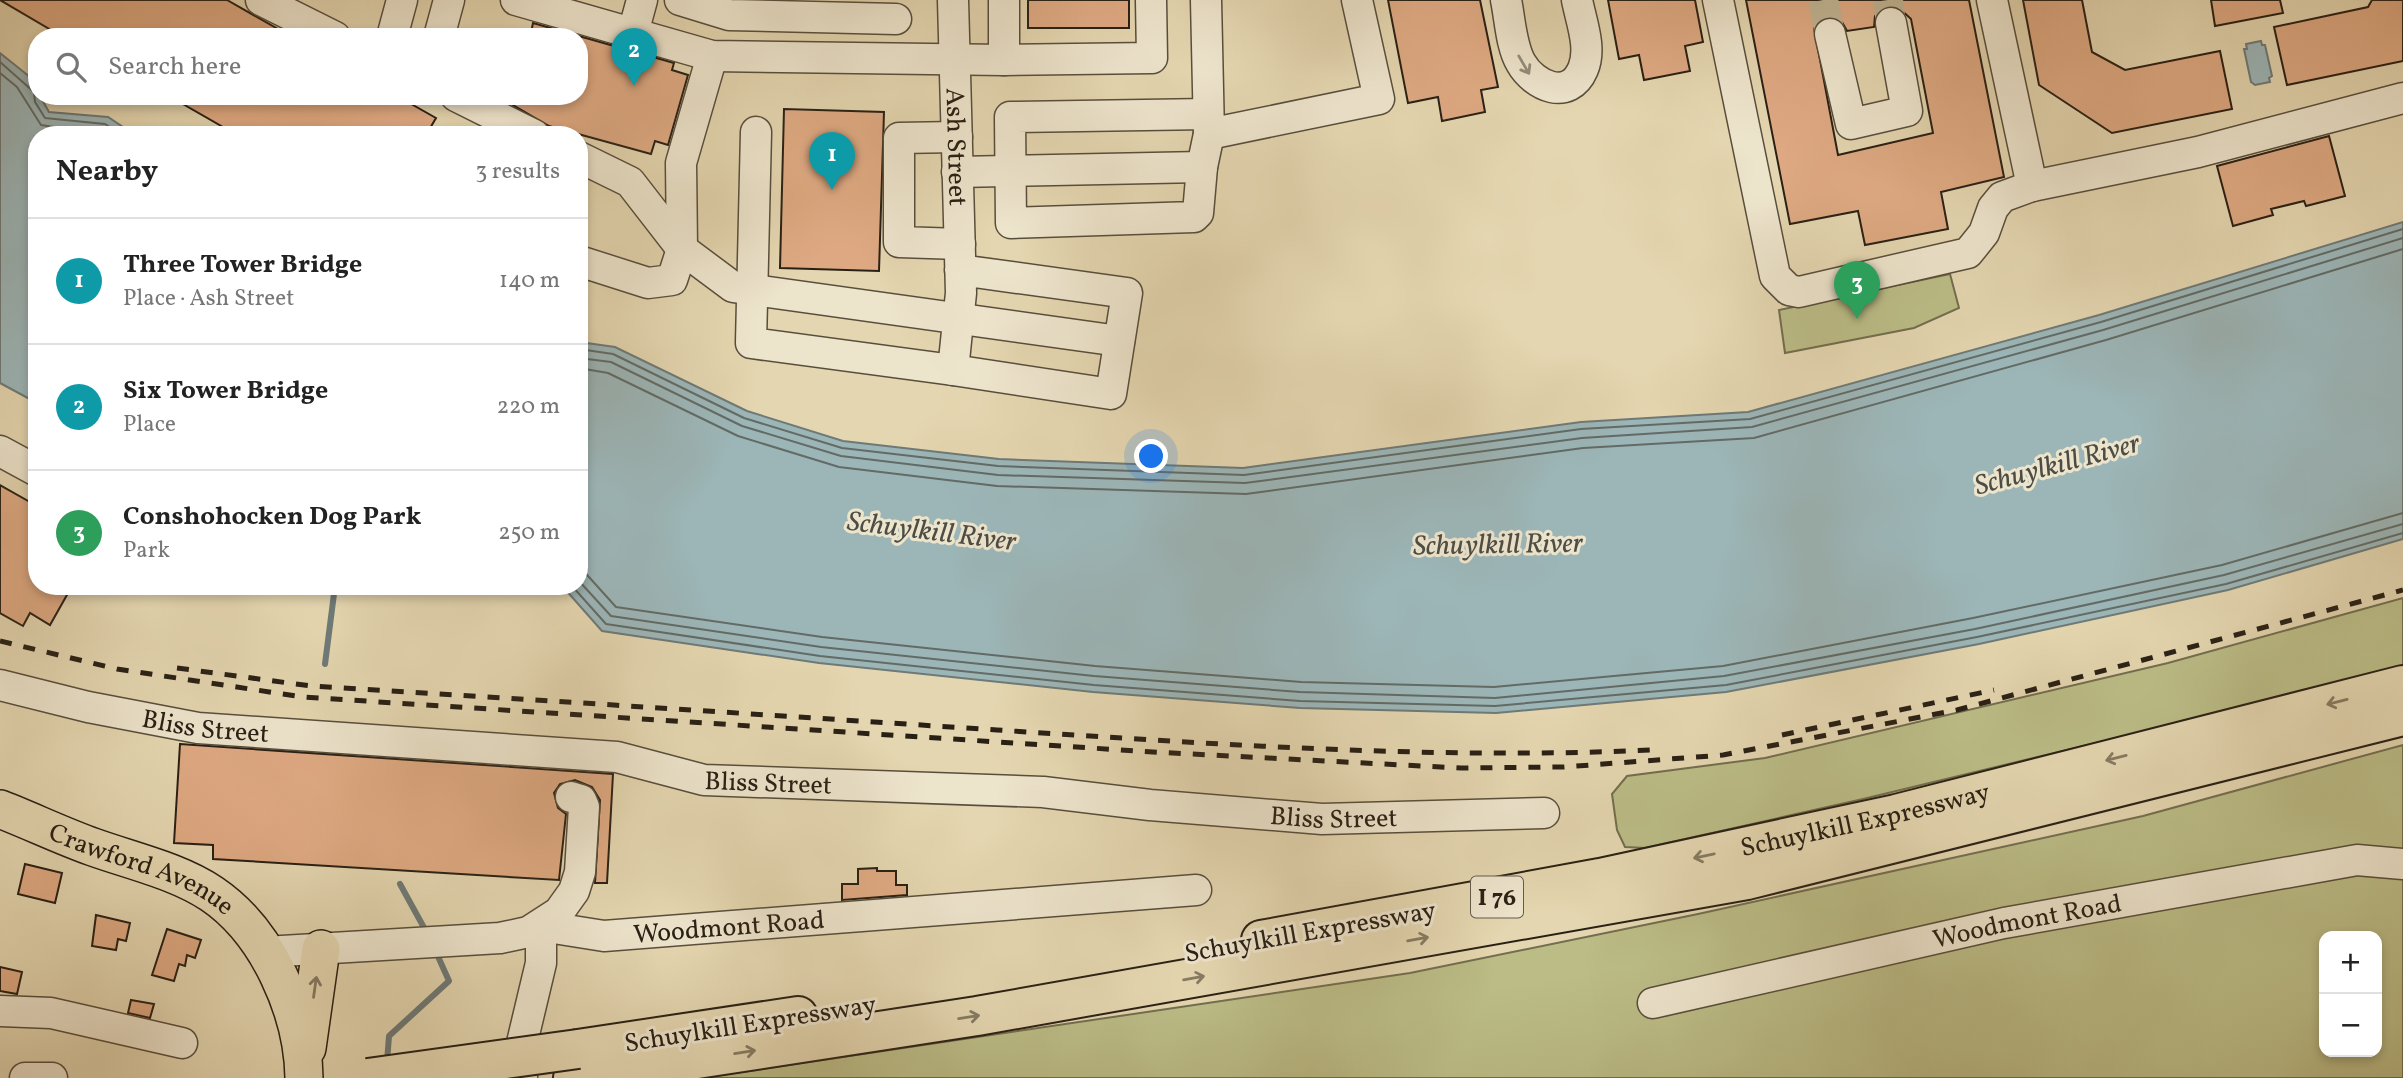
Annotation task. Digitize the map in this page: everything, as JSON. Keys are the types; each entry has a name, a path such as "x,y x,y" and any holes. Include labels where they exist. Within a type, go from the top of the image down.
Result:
{"highway":[{"name":"Schuylkill Expressway","path":"577,1068 978,989 1600,878 1896,814 2403,685"},
{"name":"Schuylkill Expressway","path":"368,1078 577,1068 977,1016 1748,880 2403,716"}],"main road":[{"name":"Crawford Avenue","path":"0,809 78,842 198,886 240,918 265,953 288,1000 304,1076"},
{"path":"304,1076 337,948"}],"street":[{"path":"261,0 317,28"},
{"path":"394,28 402,0"},
{"path":"441,28 449,0"},
{"path":"516,0 581,9 633,33 712,56 1004,60 1152,58 1151,0"},
{"path":"633,33 642,0"},
{"path":"680,0 729,15 896,9 896,59"},
{"name":"Ash Street","path":"953,0 960,281 953,370"},
{"path":"1004,0 1004,60"},
{"path":"1206,0 1209,124 1198,213 1194,217 1011,223 1010,117 1209,124 1379,99 1357,0"},
{"path":"1506,0 1519,60 1539,85 1556,89 1573,82 1583,70 1586,44 1577,0"},
{"path":"1718,0 1775,276 1789,290 1799,292 1968,253 1984,233 1993,208 2002,197 2032,186 2198,152 2403,98"},
{"path":"1992,0 2032,186"},
{"path":"1830,34 1851,124 1907,111 1891,23"},
{"path":"588,264 648,283 672,280 682,249 681,163 712,56"},
{"path":"470,105 503,126"},
{"path":"588,161 630,182 682,249 733,286 752,290 960,281 1127,293 1111,394 751,342 752,290 756,132"},
{"path":"957,137 899,138 899,242 960,281 1119,341"},
{"path":"957,172 1202,167"},
{"path":"0,451 28,466"},
{"name":"Bliss Street","path":"0,685 89,707 198,728 587,762 630,759 685,777 712,781 1043,792 1150,805 1322,819 1544,813"},
{"path":"522,1078 521,1047 541,962 541,926 573,891 584,807 581,800 571,797"},
{"name":"Woodmont Road","path":"1653,1003 2004,923 2357,860 2403,864"},
{"name":"Woodmont Road","path":"265,953 514,936 541,926 604,936 1196,890"},
{"path":"0,1011 51,1013 182,1043"},
{"path":"25,1078 52,1078"}],"green space":[{"path":"1950,274 1959,308 1914,328 1785,353 1779,310"},
{"path":"2403,598 2403,669 1863,799 1645,848 1625,847 1617,830 1612,794 1627,776 1765,758 2168,663"},
{"path":"2403,745 2403,1078 701,1078 1410,973 1698,914 2143,816"}],"water":[{"path":"2261,41 2262,45 2265,45 2272,76 2269,78 2270,82 2255,85 2251,82 2244,49 2247,49 2246,44"},
{"path":"0,53 28,75 28,105 45,105 49,112 108,117 122,126 28,126 28,398 0,383"},
{"name":"Schuylkill River","path":"2403,222 2403,539 2228,590 1979,644 1726,692 1496,713 1300,708 1093,692 819,663 602,631 570,595 588,595 588,343 615,347 747,411 843,441 999,459 1243,468 1581,422 1748,412 2099,315"}],"building":[{"path":"0,0 227,0 276,28 48,28"},
{"path":"1028,0 1129,0 1129,28 1028,28"},
{"path":"1388,0 1480,0 1498,87 1481,90 1485,112 1442,121 1438,97 1408,103"},
{"path":"1608,0 1695,0 1703,42 1685,46 1690,71 1644,80 1639,55 1619,59"},
{"path":"1746,0 1969,0 2004,177 1941,192 1948,229 1865,245 1858,211 1790,224","holes":["1887,6 1898,7 1911,19 1933,133 1838,155 1814,28 1827,17 1842,22 1847,31 1874,27 1875,16"]},
{"path":"2023,0 2082,0 2092,52 2125,70 2220,51 2232,109 2112,133 2039,85"},
{"path":"2211,0 2280,0 2283,13 2215,26"},
{"path":"2372,0 2403,0 2403,61 2287,85 2274,27 2368,7"},
{"path":"533,23 551,28 532,28"},
{"path":"588,39 674,63 672,70 688,75 668,145 655,141 651,154 588,137 588,126 549,126 513,105 588,105"},
{"path":"185,105 413,105 436,118 431,126 221,126"},
{"path":"784,109 884,112 879,271 780,268"},
{"path":"2329,136 2345,196 2306,206 2304,201 2271,209 2273,215 2233,226 2217,166"},
{"path":"0,485 28,501 28,595 67,595 50,625 30,613 23,626 0,613"},
{"path":"180,744 613,774 607,883 595,883 600,800 592,787 575,780 560,784 554,793 558,808 566,814 559,880 213,859 213,845 174,843"},
{"path":"25,864 62,873 55,903 18,894"},
{"path":"877,868 877,871 896,871 896,885 907,885 907,895 842,900 842,884 858,884 858,869"},
{"path":"96,915 130,923 126,941 118,939 116,950 92,946"},
{"path":"167,929 201,940 195,958 187,955 185,966 179,964 174,981 152,975"},
{"path":"0,967 22,972 17,994 0,991"},
{"path":"131,1000 154,1004 150,1018 128,1013"}],"waterway":[{"path":"325,664 334,595"},
{"path":"400,884 428,935"},
{"path":"387,1062 389,1036 449,981 436,952"}],"tunnel":[{"path":"1823,0 1830,34"},
{"path":"1888,0 1891,23"}],"railway":[{"path":"0,641 117,669 303,697 1153,752 1461,768 1564,767 1723,755 1957,710 2403,590"},
{"path":"177,668 311,686 1242,745 1405,752 1569,753 1650,750"},
{"path":"1782,735 1994,690"}],"place":[{"name":"Six Tower Bridge","path":"634,86"},
{"name":"Three Tower Bridge","path":"832,190"},
{"name":"Conshohocken Dog Park","path":"1857,319"}]}
